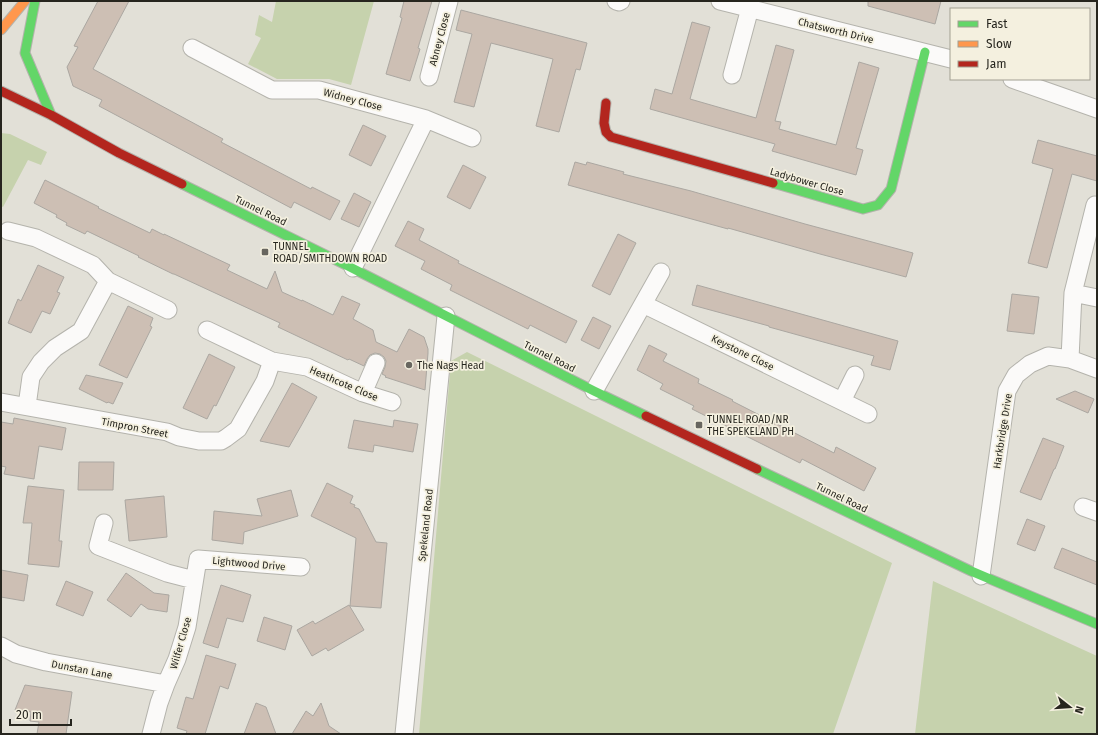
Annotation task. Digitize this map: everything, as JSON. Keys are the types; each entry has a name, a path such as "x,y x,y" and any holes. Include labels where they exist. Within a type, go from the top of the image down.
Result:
{"main road":[{"path":"1,30 25,1"},
{"path":"35,1 25,53 51,115"},
{"name":"Ladybower Close","path":"606,103 604,123 606,132 611,137 863,209 878,205 891,189 925,52"},
{"name":"Tunnel Road","path":"1,91 51,115 118,154 353,268 594,391 976,573 1097,624"}],"street":[{"name":"Abney Close","path":"429,77 449,1"},
{"path":"616,1 621,1"},
{"name":"Chatsworth Drive","path":"720,1 948,58"},
{"path":"732,75 750,8"},
{"name":"Widney Close","path":"192,48 272,90 319,90 426,119 472,138"},
{"path":"1020,81 1096,106"},
{"path":"353,268 426,119"},
{"path":"1070,359 1073,293 1094,205"},
{"path":"8,231 36,238 93,265 108,281 168,310"},
{"path":"594,391 661,272"},
{"path":"27,406 31,377 41,362 55,348 81,331 108,281"},
{"path":"1073,293 1097,298"},
{"name":"Keystone Close","path":"643,304 868,414"},
{"name":"Spekeland Road","path":"404,734 446,316"},
{"name":"Heathcote Close","path":"207,330 272,361 307,367 363,393 392,402"},
{"name":"Harkbridge Drive","path":"976,573 1007,391 1016,375 1030,364 1048,356 1070,359 1097,369"},
{"name":"Timpron Street","path":"1,402 167,432 191,440 221,441 238,429 265,380 272,361"},
{"path":"363,393 376,363"},
{"path":"842,401 855,375"},
{"path":"104,523 98,546 167,573 194,580"},
{"name":"Wilfer Close","path":"151,734 159,703 177,660 187,626 198,559"},
{"name":"Lightwood Drive","path":"198,559 301,567"},
{"name":"Dunstan Lane","path":"1,646 16,654 46,662 166,684"}],"green space":[{"path":"276,1 374,1 351,85 329,79 277,79 248,64 261,38 255,35 259,15 272,22"},
{"path":"1,133 10,134 47,152 41,165 28,160 3,207 1,206"},
{"path":"467,352 892,563 833,734 419,734 451,361"},
{"path":"933,581 1097,656 1097,734 915,734"}],"building":[{"path":"98,1 129,1 93,69 223,139 221,142 311,189 312,187 340,201 330,220 294,202 291,208 99,106 102,100 73,86 67,67 78,47 74,46"},
{"path":"404,1 432,1 410,81 386,74 402,18 400,17"},
{"path":"868,1 941,1 935,24 868,6"},
{"path":"461,10 587,43 580,70 576,69 559,132 536,126 553,59 491,43 474,107 454,102 472,34 456,30"},
{"path":"692,22 710,27 690,99 756,118 776,45 794,50 775,121 781,122 779,129 836,145 859,62 879,68 856,148 863,150 856,175 772,151 775,144 650,109 655,89 672,94"},
{"path":"363,125 386,136 371,166 349,155"},
{"path":"1038,140 1097,156 1097,181 1072,174 1047,268 1028,263 1053,169 1032,163"},
{"path":"575,162 586,165 587,162 624,172 623,174 691,191 913,253 906,277 568,185"},
{"path":"463,165 486,177 470,209 447,197"},
{"path":"45,180 150,233 152,229 230,265 227,270 267,289 275,271 282,292 333,315 342,296 360,304 353,319 373,330 376,342 397,352 409,329 424,337 428,349 425,390 385,377 386,376 382,374 386,361 380,354 375,353 370,355 364,366 349,359 348,360 278,327 280,323 173,274 87,231 85,234 66,225 67,223 56,217 57,215 34,203"},
{"path":"354,193 371,202 359,227 341,219"},
{"path":"408,221 424,229 419,240 459,261 458,263 577,321 566,343 530,325 528,329 450,290 452,285 421,269 425,261 395,246"},
{"path":"618,234 636,243 610,295 592,286"},
{"path":"38,265 64,277 57,292 60,293 50,314 42,311 31,333 8,323 18,299 21,301"},
{"path":"697,285 898,341 890,370 871,365 874,356 692,305"},
{"path":"1012,294 1039,297 1034,334 1007,331"},
{"path":"128,306 153,318 150,326 152,327 127,378 99,365"},
{"path":"593,317 611,326 599,349 581,340"},
{"path":"649,345 667,354 663,361 699,379 698,383 834,453 836,447 876,468 864,491 802,459 800,463 692,409 694,406 660,389 663,384 637,370"},
{"path":"209,354 235,367 216,406 214,405 207,419 183,408"},
{"path":"86,375 123,383 113,404 107,403 79,389"},
{"path":"292,383 317,397 301,426 289,447 260,441"},
{"path":"1075,391 1094,399 1088,413 1056,399"},
{"path":"14,418 66,428 62,450 39,446 34,479 4,474 6,467 1,466 1,422 13,424"},
{"path":"354,420 393,427 394,420 418,424 413,452 374,445 373,452 348,448"},
{"path":"1043,438 1064,446 1041,500 1020,492"},
{"path":"79,462 114,462 113,490 78,490"},
{"path":"327,483 353,496 350,503 359,509 376,542 387,543 381,608 350,606 356,538 311,516"},
{"path":"28,486 64,490 59,541 62,541 59,567 28,564 32,523 23,523"},
{"path":"291,490 298,516 244,532 243,544 212,540 214,511 262,516 257,499"},
{"path":"164,496 167,537 129,541 125,500"},
{"path":"1027,519 1045,526 1035,551 1017,544"},
{"path":"1062,548 1097,562 1097,585 1054,568"},
{"path":"1,570 28,575 24,601 1,597"},
{"path":"126,573 154,593 169,595 167,612 148,609 141,604 131,617 107,600"},
{"path":"66,581 93,592 83,616 56,605"},
{"path":"221,585 251,595 243,622 227,618 218,648 203,643"},
{"path":"349,605 364,630 328,651 326,648 312,656 297,630 313,621 315,624"},
{"path":"264,617 292,626 285,650 257,641"},
{"path":"206,655 236,664 228,689 220,686 205,734 186,734 187,731 177,728 186,697 193,699"},
{"path":"25,685 72,692 66,734 37,734 39,722 30,721 31,712 15,710"},
{"path":"256,703 266,707 276,734 244,734"},
{"path":"321,703 329,726 341,734 292,734 306,711 313,716"}],"traffic: fast":[{"path":"35,1 25,53 51,115"},
{"path":"773,183 863,209 878,205 891,189 925,52"},
{"path":"182,184 646,416"},
{"path":"757,469 971,571 1097,624"}],"traffic: slow":[{"path":"1,30 25,1"}],"traffic: jam":[{"path":"1,91 51,115 119,153 182,184"},
{"path":"606,103 604,123 606,132 611,137 773,183"},
{"path":"646,416 757,469"}],"place":[{"name":"TUNNEL ROAD/SMITHDOWN ROAD","path":"265,252"},
{"name":"The Nags Head","path":"409,365"},
{"name":"TUNNEL ROAD/NR THE SPEKELAND PH","path":"699,425"}]}
